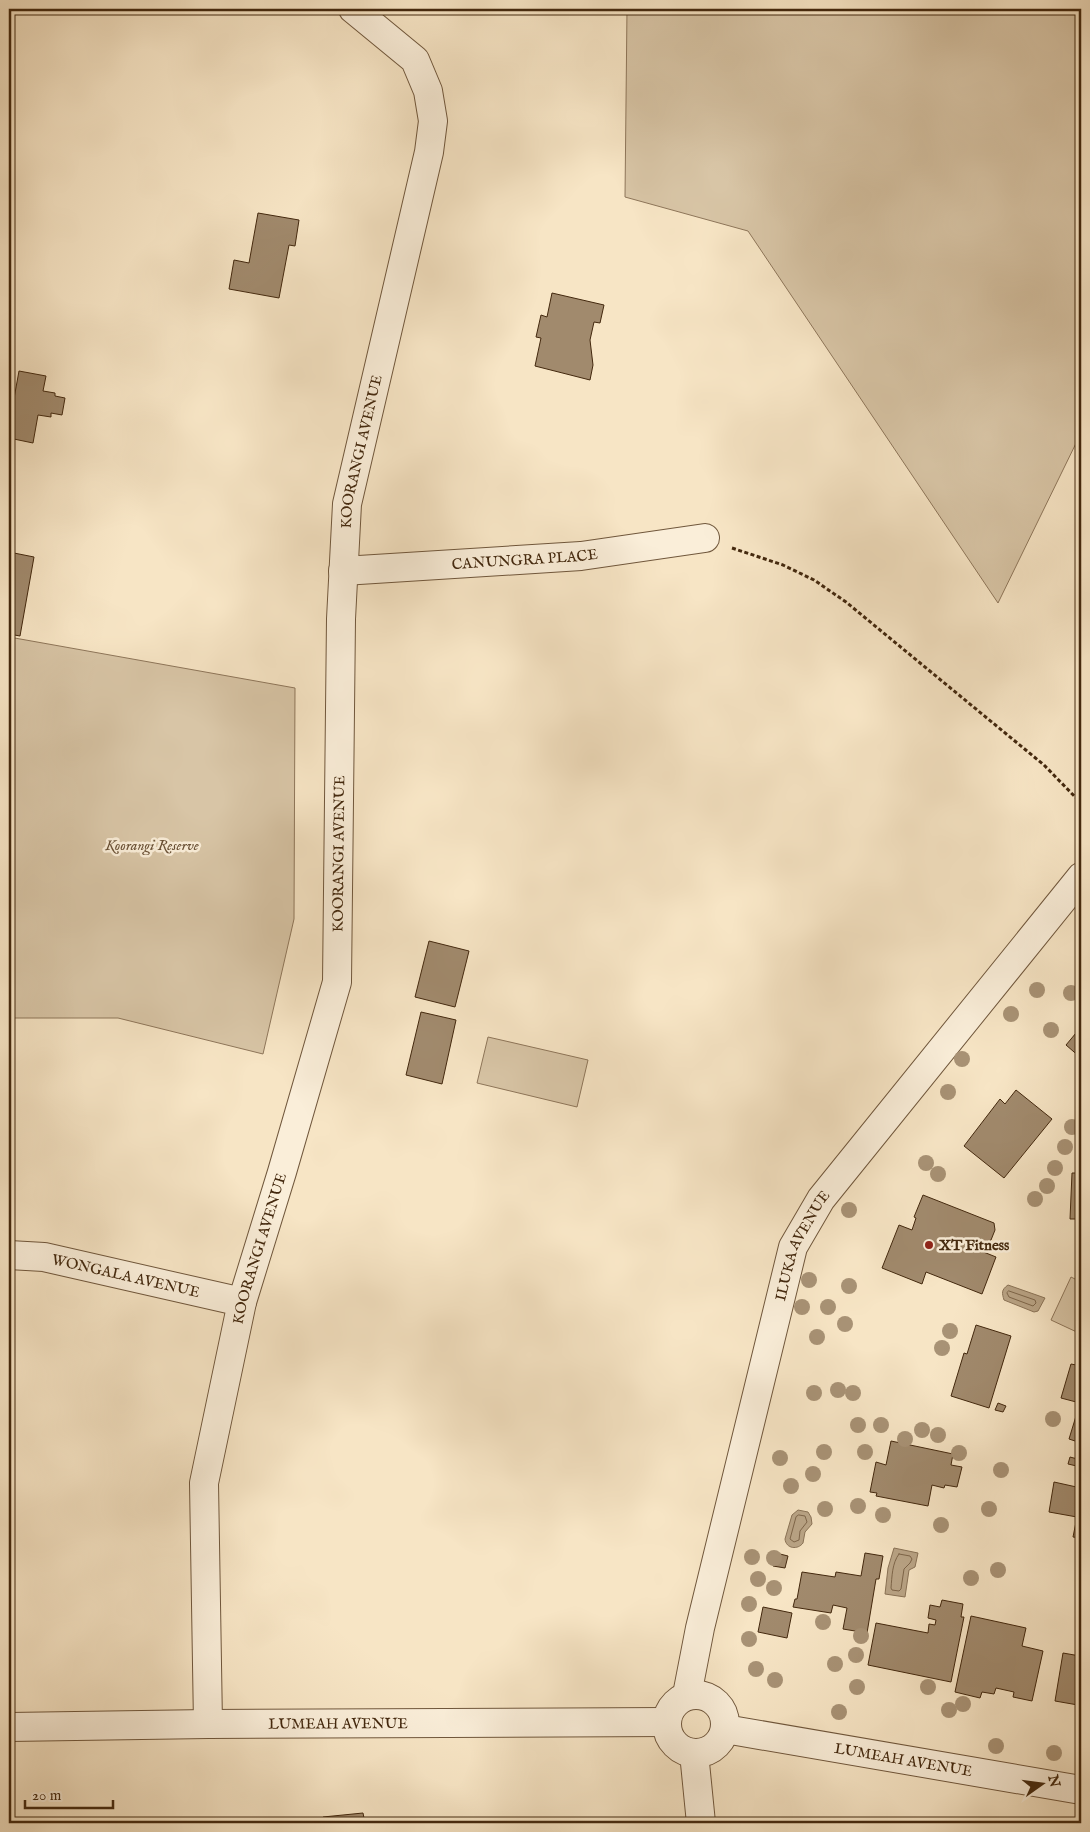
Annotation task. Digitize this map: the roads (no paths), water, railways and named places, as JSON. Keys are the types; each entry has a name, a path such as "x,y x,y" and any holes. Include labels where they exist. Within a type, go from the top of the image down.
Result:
{"street":[{"name":"KOORANGI AVENUE","path":"208,1724 204,1483 242,1302 337,982 341,619 347,504 429,152 433,121 428,91 415,60 352,9"},
{"name":"CANUNGRA PLACE","path":"344,572 581,556 704,538"},
{"name":"ILUKA AVENUE","path":"687,1695 700,1628 793,1247 821,1199 1081,878"},
{"name":"WONGALA AVENUE","path":"9,1255 44,1257 242,1302"},
{"path":"687,1695 704,1695 719,1704 723,1712 725,1730 718,1744 703,1753 694,1753 677,1746 668,1731 667,1722 672,1706 687,1695"},
{"name":"LUMEAH AVENUE","path":"9,1727 667,1722"},
{"name":"LUMEAH AVENUE","path":"725,1730 1081,1790"},
{"path":"694,1753 701,1823"}],"water":[{"path":"1008,1285 1045,1298 1038,1311 1034,1312 1004,1300 1004,1288"},
{"path":"798,1510 808,1512 812,1524 805,1532 803,1543 798,1547 790,1547 785,1539 792,1515"},
{"path":"894,1548 918,1553 915,1567 909,1570 905,1597 885,1594 888,1568"}],"place":[{"name":"XT Fitness","path":"929,1245"}],"park label":[{"name":"Koorangi Reserve","path":"152,845"}]}
